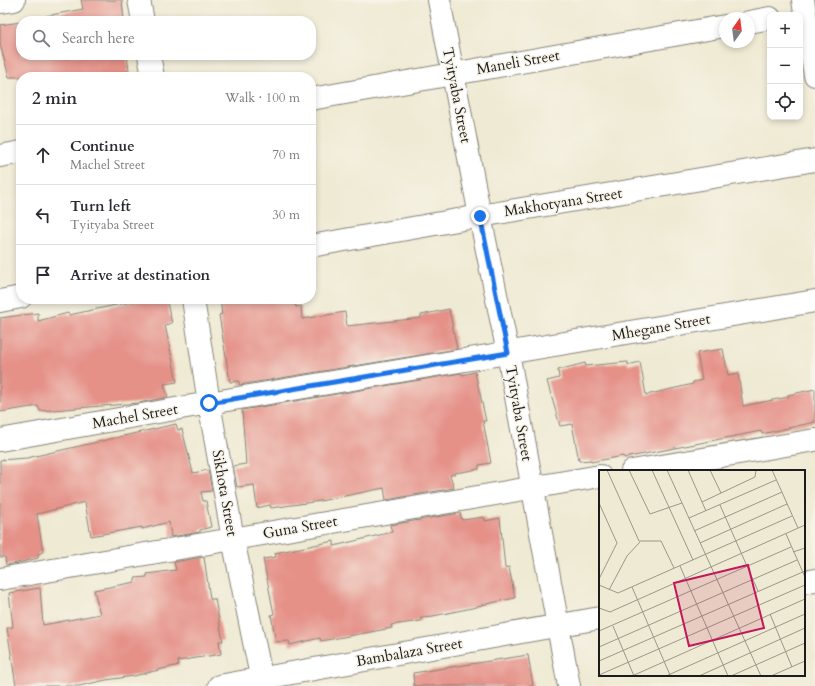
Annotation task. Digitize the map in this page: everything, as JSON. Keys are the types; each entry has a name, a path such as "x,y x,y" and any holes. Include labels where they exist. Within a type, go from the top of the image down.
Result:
{"street":[{"path":"0,2 14,0"},
{"path":"139,0 142,16"},
{"name":"Tyityaba Street","path":"439,0 508,353 569,686"},
{"path":"803,9 815,76"},
{"path":"755,21 767,19"},
{"name":"Maneli Street","path":"316,98 719,27"},
{"path":"150,60 152,72"},
{"path":"0,156 16,153"},
{"name":"Makhotyana Street","path":"316,245 815,160"},
{"path":"0,301 16,299"},
{"name":"Mhegane Street","path":"508,353 815,301"},
{"name":"Sikhota Street","path":"194,304 209,403 262,682"},
{"name":"Machel Street","path":"0,440 508,353"},
{"path":"638,470 815,440"},
{"name":"Guna Street","path":"0,579 599,476"},
{"path":"805,582 815,580"},
{"name":"Bambalaza Street","path":"219,686 262,682 599,618"}],"building":[{"path":"81,0 122,0 124,16 46,16 83,9"},
{"path":"16,23 16,60 128,60 129,70 127,70 127,72 16,72 16,77 9,77 0,44 0,25"},
{"path":"121,304 167,304 172,323 165,325 177,382 164,384 168,397 139,403 40,411 38,406 0,412 0,318 38,313 38,321 68,313 69,315"},
{"path":"221,304 295,304 296,307 301,306 302,319 345,312 347,326 421,318 421,315 449,309 457,349 239,385 239,381 230,382 219,315 222,314"},
{"path":"723,349 728,375 738,373 743,406 788,397 788,395 815,389 815,422 762,434 761,431 624,458 623,456 591,462 591,460 579,461 572,424 560,426 547,381 559,378 558,370 585,363 586,366 628,362 628,365 640,362 646,395 693,384 693,382 702,380 697,353"},
{"path":"475,372 486,421 483,421 491,463 479,465 479,469 450,475 454,488 386,500 384,488 320,501 271,508 270,505 257,508 254,485 237,487 233,466 246,464 242,410 461,373 462,375"},
{"path":"176,424 178,430 182,429 193,473 208,470 212,491 201,492 203,501 206,501 211,527 200,530 200,532 171,537 169,522 142,529 142,527 91,536 85,502 37,514 43,552 38,554 38,558 6,565 5,557 0,557 0,460 27,458"},
{"path":"460,513 462,520 484,517 485,521 500,518 505,568 509,567 515,598 433,616 434,617 421,618 421,621 391,625 392,628 321,641 320,638 290,645 289,641 276,642 271,615 274,614 263,559 276,557 275,553 334,541 334,546 392,532 390,525"},
{"path":"204,557 210,599 215,599 223,641 219,641 221,654 178,661 179,665 134,676 79,686 16,686 7,628 13,627 9,593 40,588 43,625 100,614 94,590 135,582 135,578 147,577 147,574 176,570 174,562"},
{"path":"528,655 533,686 414,686 413,673"}],"route":[{"path":"209,403 508,353 480,216"}]}
